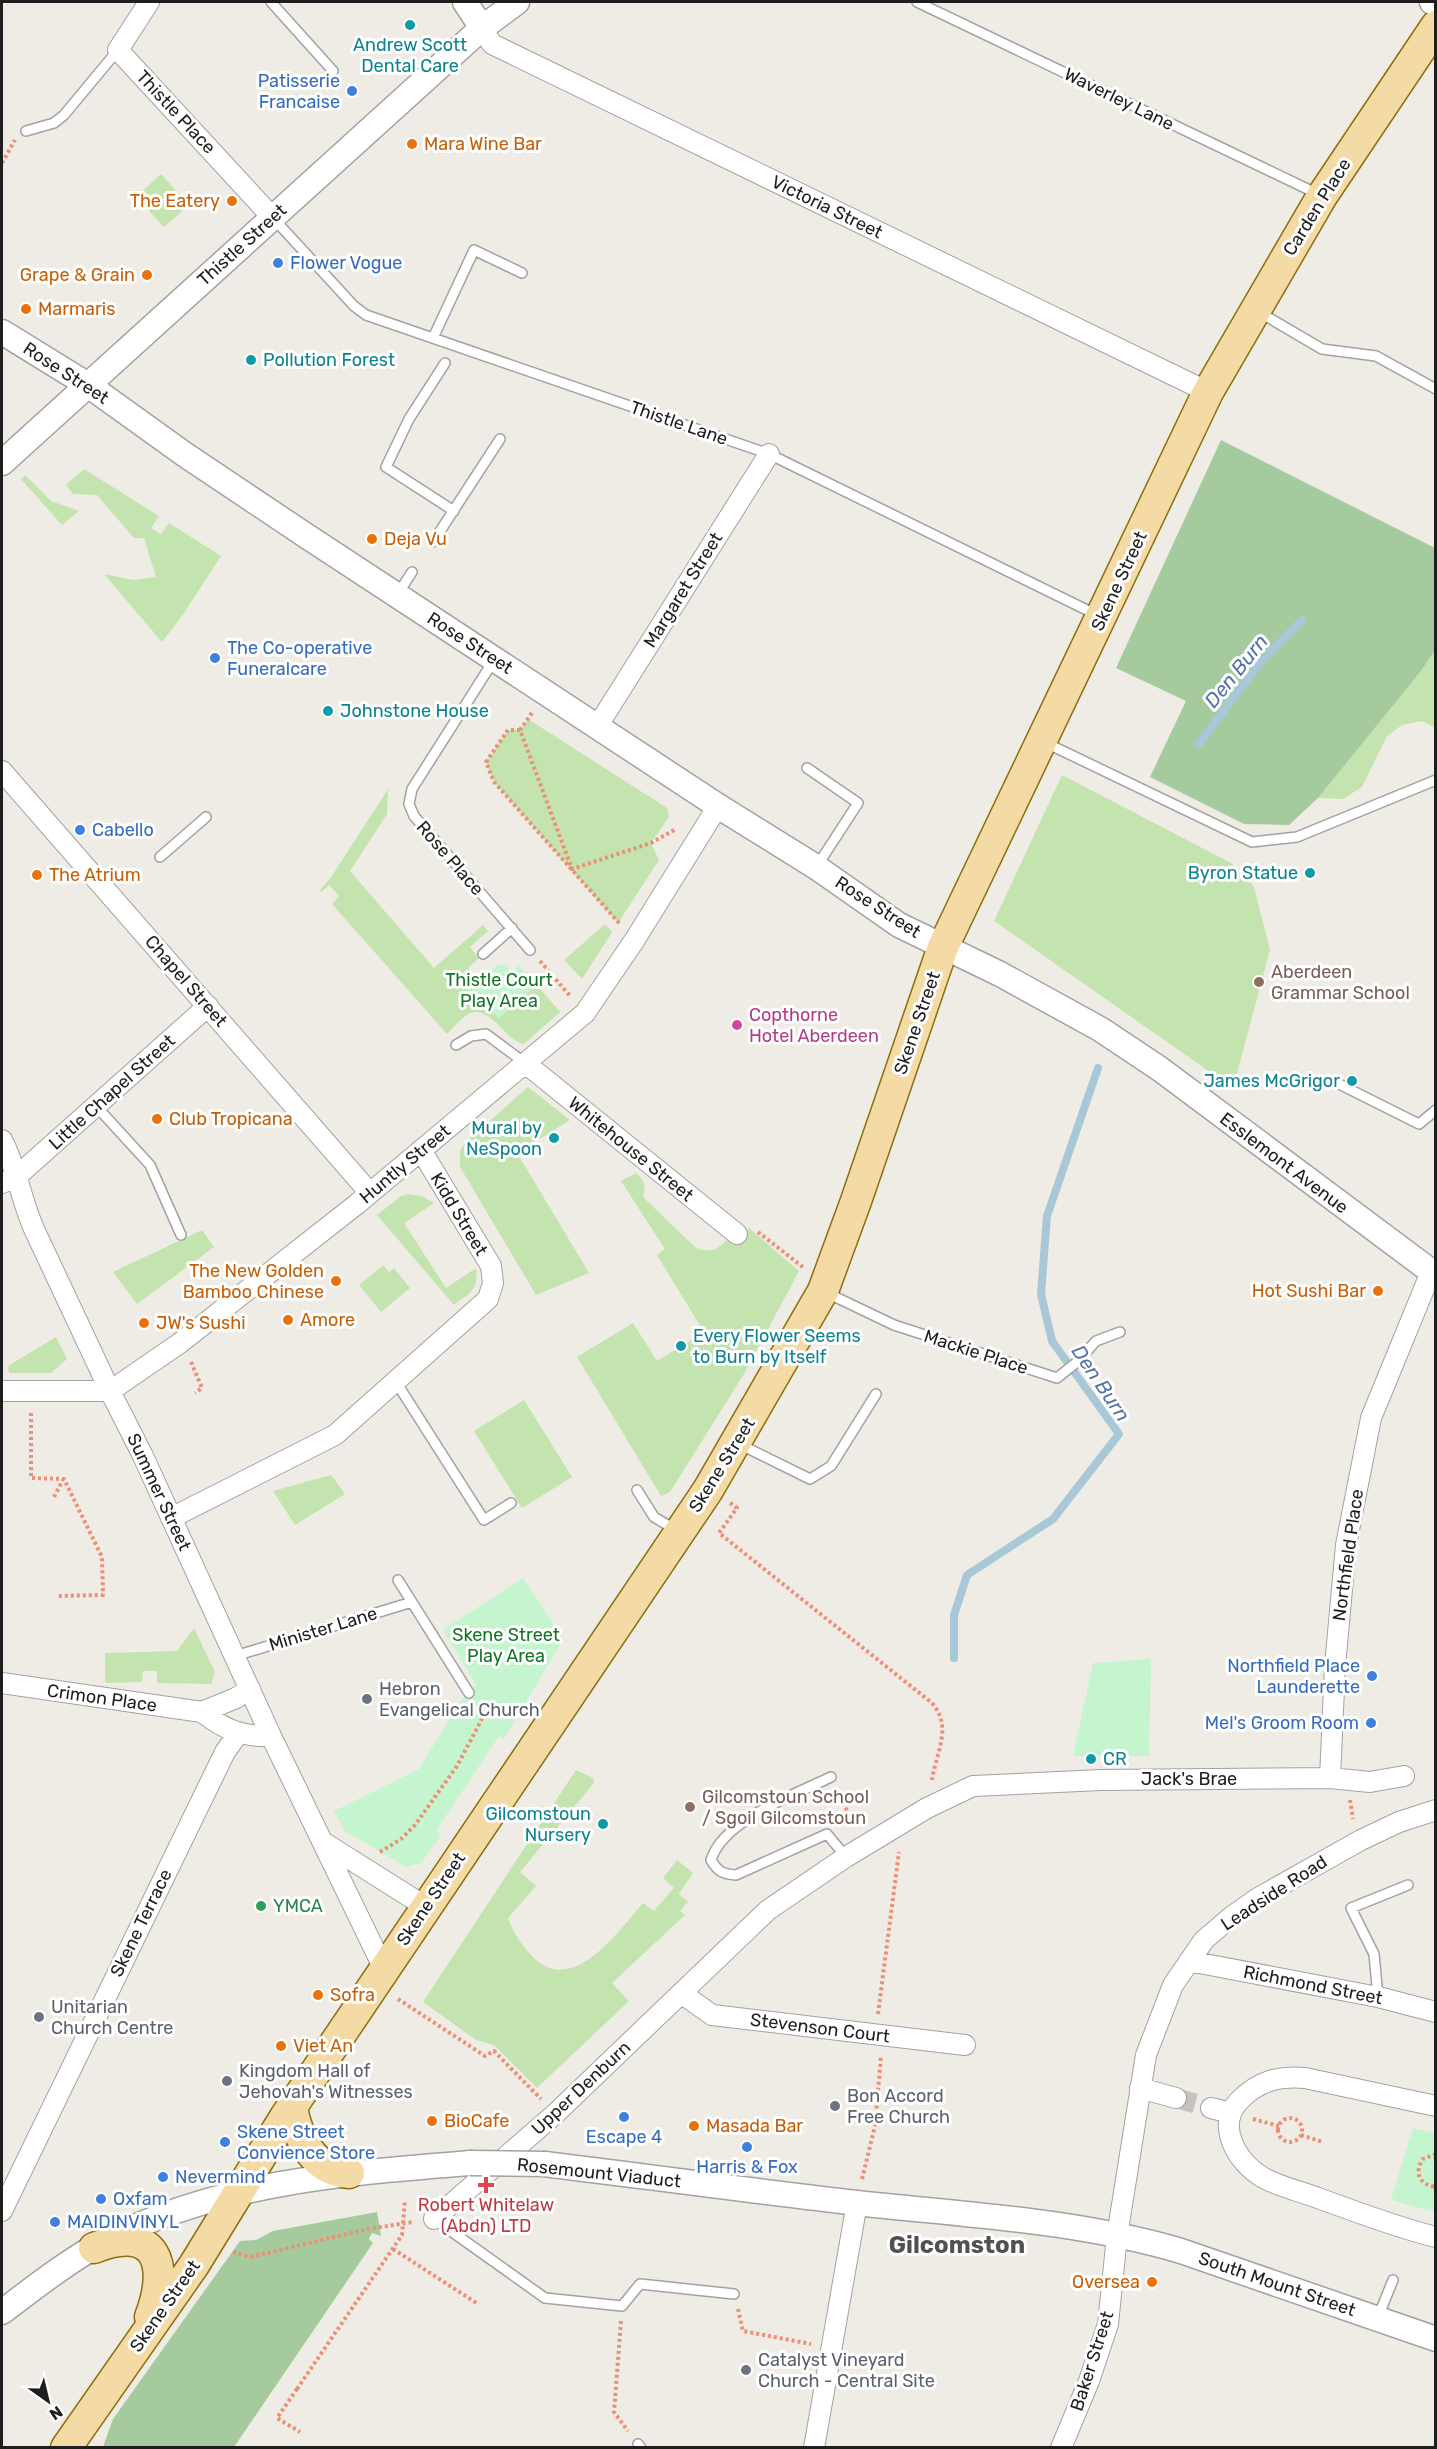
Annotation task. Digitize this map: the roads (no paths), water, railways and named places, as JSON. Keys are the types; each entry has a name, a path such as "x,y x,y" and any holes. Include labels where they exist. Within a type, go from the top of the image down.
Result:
{"main road":[{"name":"Carden Place","path":"1208,392 1322,196 1436,26"},
{"name":"Skene Street","path":"66,2448 194,2265 292,2107 708,1490 826,1285 944,947 1208,392"},
{"path":"292,2107 300,2137 314,2157 331,2169 349,2173"},
{"path":"94,2248 113,2241 130,2239 146,2246 154,2255 158,2270 158,2293 136,2347"}],"street":[{"path":"118,50 149,2"},
{"name":"Victoria Street","path":"465,2 492,44 1208,392"},
{"name":"Thistle Street","path":"2,463 482,28 517,2"},
{"name":"Thistle Place","path":"118,50 273,218"},
{"name":"Rose Street","path":"2,332 88,385 184,454 494,660 816,867 899,925 944,947"},
{"name":"Margaret Street","path":"597,727 769,453"},
{"name":"Chapel Street","path":"2,771 116,895 208,1006 370,1193"},
{"name":"Huntly Street","path":"110,1391 180,1343 370,1193 585,1013 634,941 718,806"},
{"name":"Esslemont Avenue","path":"944,947 1000,974 1100,1029 1160,1069 1433,1274"},
{"name":"Little Chapel Street","path":"9,1180 208,1006"},
{"name":"Whitehouse Street","path":"525,1063 737,1234"},
{"name":"Summer Street","path":"2,1140 9,1180 110,1391 144,1456 250,1689 323,1842 379,1977"},
{"name":"Kidd Street","path":"171,1518 335,1435 488,1299 493,1283 491,1266 421,1150"},
{"name":"Northfield Place","path":"1330,1778 1335,1666 1346,1545 1366,1441 1371,1418 1433,1274"},
{"path":"2,1390 110,1391"},
{"name":"Crimon Place","path":"2,1683 202,1712 219,1726 238,1734 272,1736"},
{"path":"202,1712 236,1698 250,1689"},
{"name":"Skene Terrace","path":"2,2211 225,1752 238,1734"},
{"name":"Jack's Brae","path":"973,1786 1101,1780 1330,1778 1370,1782 1404,1776"},
{"name":"Upper Denburn","path":"434,2219 555,2114 768,1910 865,1845 927,1808 973,1786"},
{"name":"Leadside Road","path":"1117,2236 1146,2055 1173,1985 1204,1940 1258,1898 1360,1840 1399,1822 1436,1810"},
{"path":"323,1842 426,1907"},
{"name":"Richmond Street","path":"1189,1961 1378,1997 1436,2012"},
{"name":"Stevenson Court","path":"681,1993 712,2015 965,2045"},
{"path":"1436,2106 1305,2078 1283,2077 1268,2080 1256,2086 1240,2099 1231,2113 1230,2135 1233,2146 1242,2159 1257,2173 1271,2181 1407,2233 1436,2236"},
{"path":"1140,2088 1176,2098"},
{"path":"1211,2108 1231,2113"},
{"name":"Rosemount Viaduct","path":"2,2312 69,2263 94,2248 161,2217 238,2193 306,2178 470,2163 545,2164 857,2203 1042,2222 1117,2236"},
{"path":"814,2448 857,2203"},
{"name":"South Mount Street","path":"1117,2236 1181,2251 1436,2339"},
{"name":"Baker Street","path":"1061,2448 1089,2381 1108,2324 1117,2236"}],"lane":[{"path":"270,2 333,71"},
{"name":"Waverley Lane","path":"917,2 1322,196"},
{"path":"23,132 54,123 64,115 118,50"},
{"name":"Thistle Lane","path":"273,218 354,306 366,315 769,453 1102,618"},
{"path":"434,338 474,250 522,273"},
{"path":"1254,310 1322,349 1376,356 1436,389"},
{"path":"445,363 410,419 386,467 454,511"},
{"path":"433,542 500,439"},
{"path":"397,595 412,572"},
{"name":"Rose Place","path":"494,660 412,789 409,804 414,816 530,950"},
{"path":"1042,741 1252,842 1297,837 1436,780"},
{"path":"807,768 858,803 816,867"},
{"path":"160,856 206,817"},
{"path":"483,954 512,928"},
{"path":"456,1045 471,1036 486,1034 525,1063"},
{"path":"1334,1080 1419,1124 1436,1110"},
{"path":"96,1106 150,1165 181,1235"},
{"name":"Mackie Place","path":"826,1285 894,1325 1057,1378 1077,1362 1096,1341 1120,1332"},
{"path":"396,1382 484,1520 511,1503"},
{"path":"737,1443 810,1479 831,1466 876,1394"},
{"path":"637,1490 654,1517 680,1532"},
{"path":"398,1580 469,1693"},
{"name":"Minister Lane","path":"235,1656 411,1602"},
{"path":"831,1777 750,1817 713,1852 711,1860 716,1869 723,1874 736,1875 827,1834 846,1857"},
{"path":"1378,1997 1374,1954 1352,1908 1408,1885"},
{"path":"434,2219 545,2298 622,2306 640,2284 734,2294"},
{"path":"1377,2319 1393,2280"}],"waterway":[{"name":"Den Burn","path":"1198,745 1262,660 1302,620"},
{"name":"Den Burn","path":"954,1658 954,1615 967,1575 1053,1519 1119,1434 1052,1341 1041,1294 1047,1216 1098,1068"}],"tunnel":[{"path":"1176,2098 1211,2108"}],"place":[{"name":"Andrew Scott Dental Care","path":"410,25"},
{"name":"Patisserie Francaise","path":"352,91"},
{"name":"Mara Wine Bar","path":"412,144"},
{"name":"The Eatery","path":"232,201"},
{"name":"Flower Vogue","path":"278,263"},
{"name":"Grape & Grain","path":"147,275"},
{"name":"Marmaris","path":"26,309"},
{"name":"Pollution Forest","path":"251,360"},
{"name":"Deja Vu","path":"372,539"},
{"name":"The Co-operative Funeralcare","path":"215,658"},
{"name":"Johnstone House","path":"328,711"},
{"name":"Cabello","path":"80,830"},
{"name":"Byron Statue","path":"1310,873"},
{"name":"The Atrium","path":"37,875"},
{"name":"Aberdeen Grammar School","path":"1259,982"},
{"name":"Copthorne Hotel Aberdeen","path":"737,1025"},
{"name":"James McGrigor","path":"1352,1081"},
{"name":"Club Tropicana","path":"157,1119"},
{"name":"Mural by NeSpoon","path":"554,1138"},
{"name":"The New Golden Bamboo Chinese","path":"336,1281"},
{"name":"Hot Sushi Bar","path":"1378,1291"},
{"name":"Amore","path":"288,1320"},
{"name":"JW's Sushi","path":"144,1323"},
{"name":"Every Flower Seems to Burn by Itself","path":"681,1346"},
{"name":"Northfield Place Launderette","path":"1372,1676"},
{"name":"Hebron Evangelical Church","path":"367,1699"},
{"name":"Mel's Groom Room","path":"1371,1723"},
{"name":"CR","path":"1091,1759"},
{"name":"Gilcomstoun School / Sgoil Gilcomstoun","path":"690,1807"},
{"name":"Gilcomstoun Nursery","path":"603,1824"},
{"name":"YMCA","path":"261,1906"},
{"name":"Sofra","path":"318,1995"},
{"name":"Unitarian Church Centre","path":"39,2017"},
{"name":"Viet An","path":"281,2046"},
{"name":"Kingdom Hall of Jehovah's Witnesses","path":"227,2081"},
{"name":"Bon Accord Free Church","path":"835,2106"},
{"name":"Escape 4","path":"624,2117"},
{"name":"BioCafe","path":"432,2121"},
{"name":"Masada Bar","path":"694,2126"},
{"name":"Skene Street Convience Store","path":"225,2142"},
{"name":"Harris & Fox","path":"747,2147"},
{"name":"Nevermind","path":"163,2177"},
{"name":"Robert Whitelaw (Abdn) LTD","path":"486,2185"},
{"name":"Oxfam","path":"101,2199"},
{"name":"MAIDINVINYL","path":"55,2222"},
{"name":"Oversea","path":"1152,2282"},
{"name":"Catalyst Vineyard Church - Central Site","path":"746,2370"}],"district":[{"name":"Gilcomston","path":"957,2245"}],"park label":[{"name":"Thistle Court Play Area","path":"499,990"},
{"name":"Skene Street Play Area","path":"506,1645"}]}
